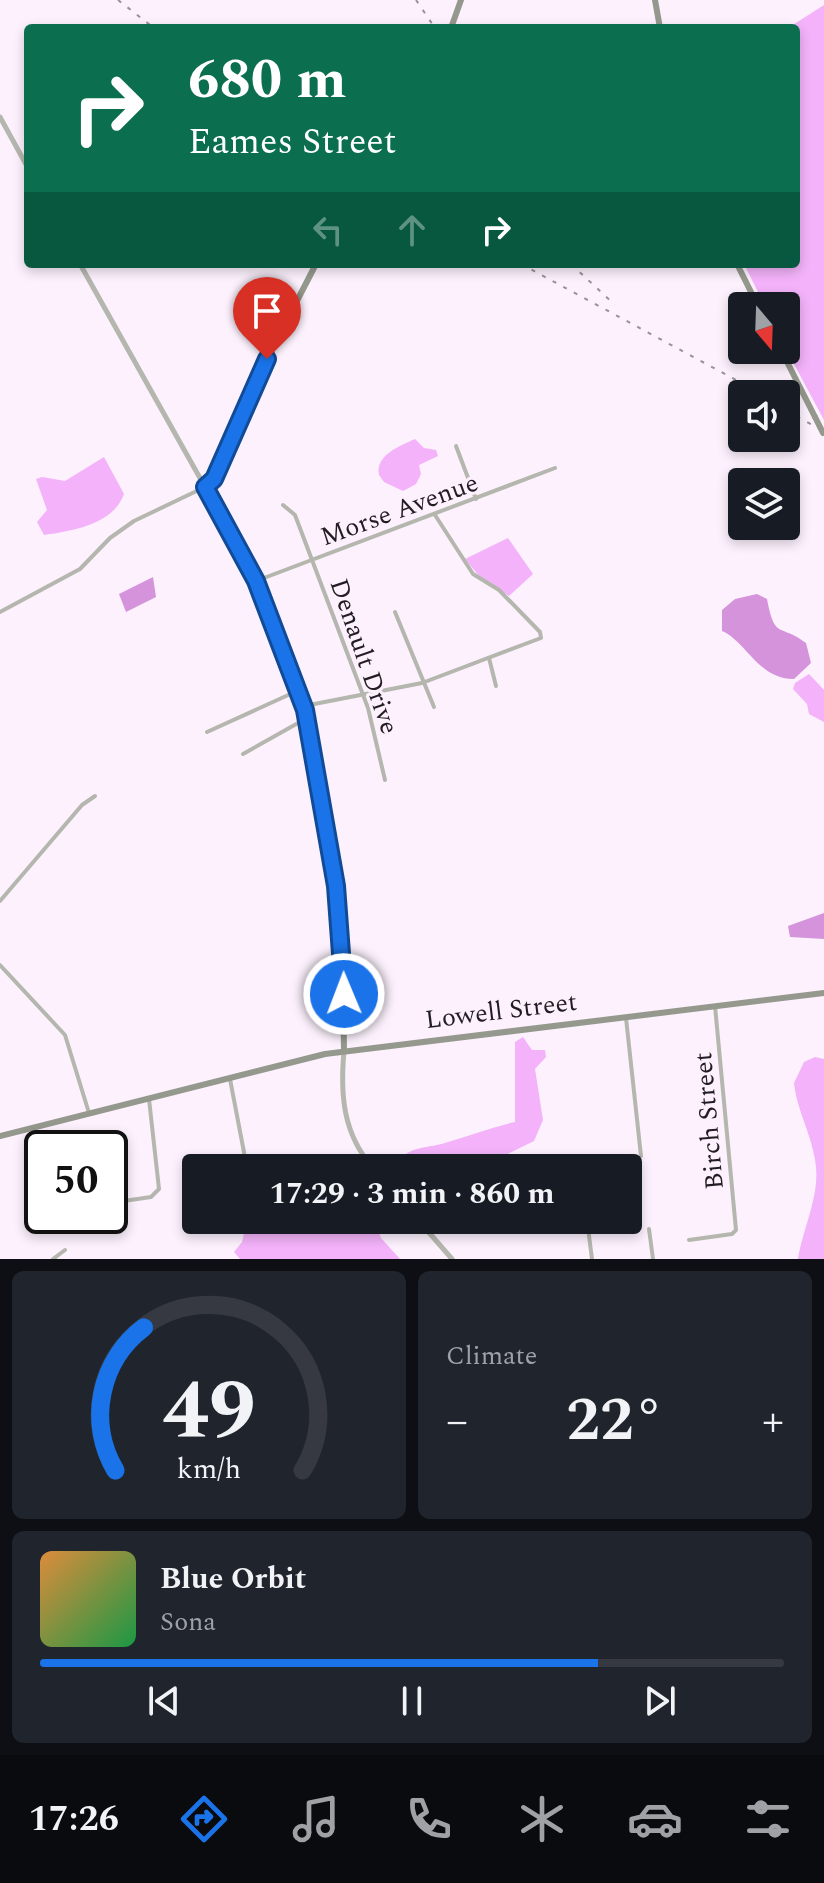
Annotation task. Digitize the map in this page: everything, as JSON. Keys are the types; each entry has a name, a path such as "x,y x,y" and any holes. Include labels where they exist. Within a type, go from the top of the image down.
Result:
{"main road":[{"path":"452,24 461,0"},
{"path":"655,0 659,24"},
{"path":"314,268 253,386 214,479 205,487 256,581 307,718 342,930 344,1050"},
{"path":"739,268 751,292"},
{"path":"788,364 824,434"},
{"name":"Lowell Street","path":"0,1136 229,1076 344,1050 824,993"}],"street":[{"path":"0,117 24,161"},
{"path":"0,612 80,569 126,526 205,487 82,268"},
{"path":"456,446 476,499"},
{"name":"Morse Avenue","path":"256,581 555,468"},
{"name":"Denault Drive","path":"283,505 295,515 363,695 385,780"},
{"path":"304,706 422,683 541,638 540,632 499,590 471,572 435,515"},
{"path":"395,612 434,707"},
{"path":"489,658 496,686"},
{"path":"207,732 299,690"},
{"path":"243,754 307,718"},
{"path":"0,901 82,805 95,796"},
{"path":"0,965 65,1035 89,1113"},
{"name":"Birch Street","path":"689,1240 735,1233 715,1006"},
{"path":"625,1015 641,1154"},
{"path":"344,1050 345,1114 352,1139 362,1154"},
{"path":"229,1076 244,1154"},
{"path":"128,1200 152,1197 159,1189 148,1097"},
{"path":"649,1229 653,1259"},
{"path":"430,1234 452,1259"},
{"path":"589,1234 592,1259"},
{"path":"53,1259 65,1250"}],"shaded area":[{"path":"824,5 824,420 794,364 800,364 800,292 758,292 746,268 800,268 800,24 794,24"},
{"path":"415,439 424,448 436,450 438,456 419,465 421,474 416,484 403,491 384,482 379,468 390,452"},
{"path":"104,457 124,494 119,504 111,513 90,525 44,535 37,522 47,510 36,479 42,477 65,481"},
{"path":"508,538 533,574 509,596 479,576 465,559"},
{"path":"153,577 156,597 126,612 119,594"},
{"path":"757,594 767,599 776,626 806,643 811,663 794,679 771,673 722,631 722,610 735,599"},
{"path":"809,674 824,690 824,722 809,714 807,704 793,689 795,683"},
{"path":"824,913 824,939 790,937 788,926"},
{"path":"523,1037 532,1050 545,1050 546,1057 535,1069 543,1120 534,1141 508,1154 407,1154 515,1122 515,1042"},
{"path":"815,1057 824,1059 824,1259 798,1259 813,1202 816,1167 794,1083 804,1062"},
{"path":"244,1234 380,1234 400,1259 240,1259 234,1252"}],"railway":[{"path":"118,0 149,24"},
{"path":"416,0 432,24"},
{"path":"528,268 736,380"},
{"path":"575,268 615,305"},
{"path":"800,418 824,431"}],"route":[{"path":"267,359 214,479 205,487 256,581 305,710 320,780 336,886 343,940 344,994"}]}
